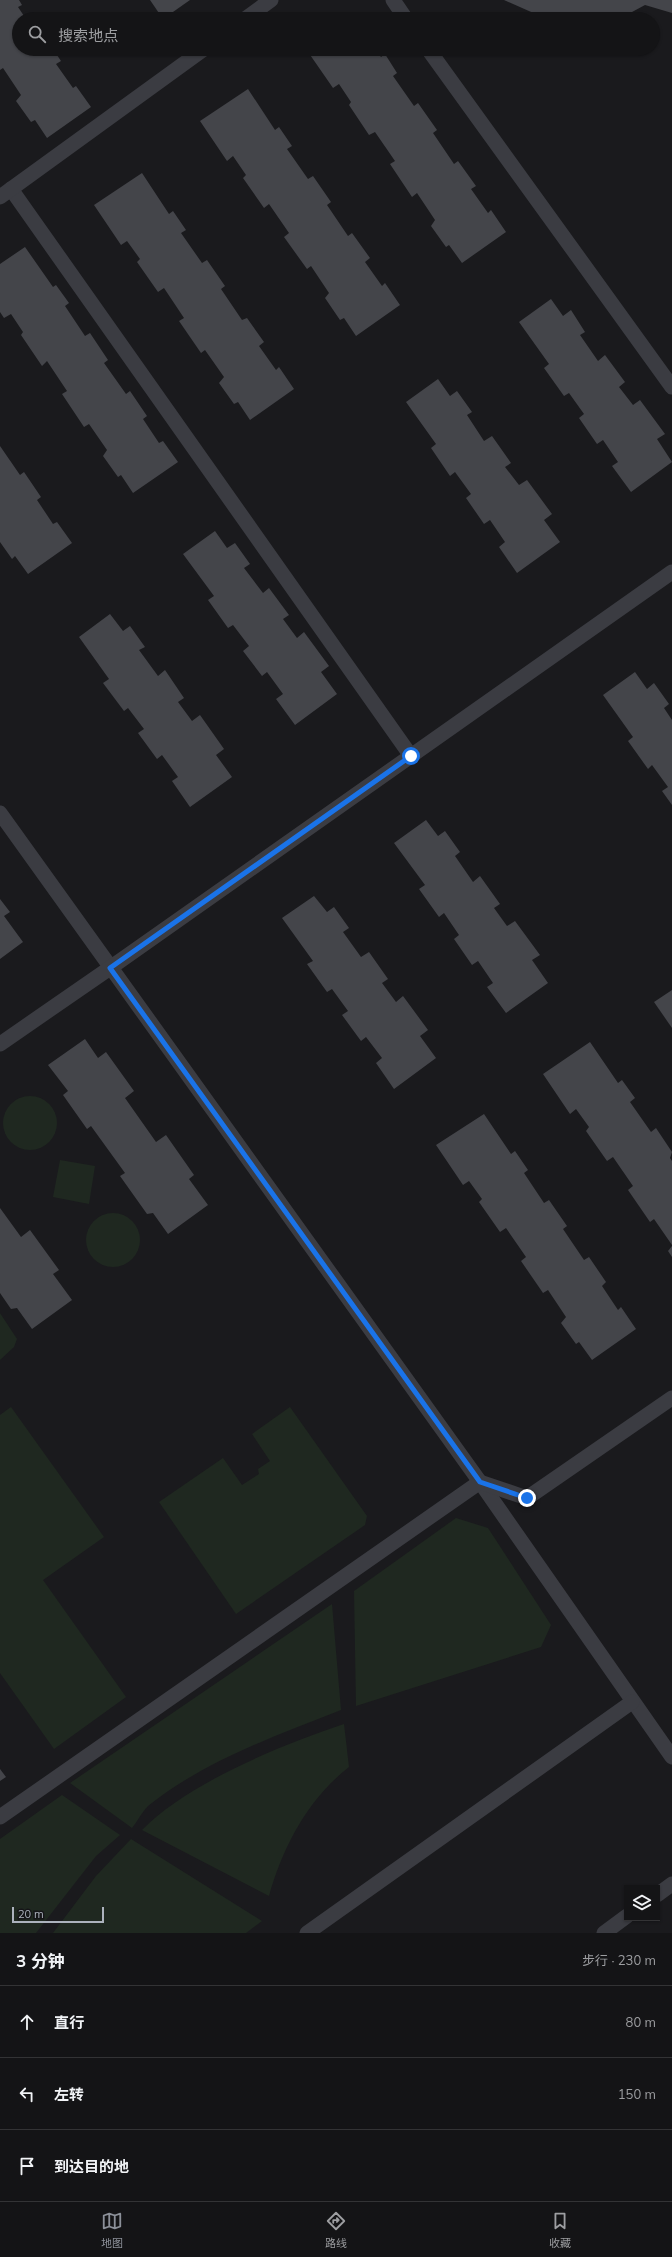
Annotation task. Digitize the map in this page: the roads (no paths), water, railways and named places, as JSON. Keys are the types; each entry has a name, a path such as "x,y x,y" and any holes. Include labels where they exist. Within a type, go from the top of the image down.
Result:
{"lane":[{"path":"255,12 271,0"},
{"path":"393,0 401,12"},
{"path":"194,56 6,193 411,756"},
{"path":"433,56 672,387"},
{"path":"0,1044 672,572"},
{"path":"0,813 480,1482 632,1702 672,1757"},
{"path":"480,1482 527,1498 672,1398"},
{"path":"0,1817 480,1482"},
{"path":"307,1933 632,1702"},
{"path":"660,1892 672,1884"},
{"path":"604,1933 624,1918"}]}
